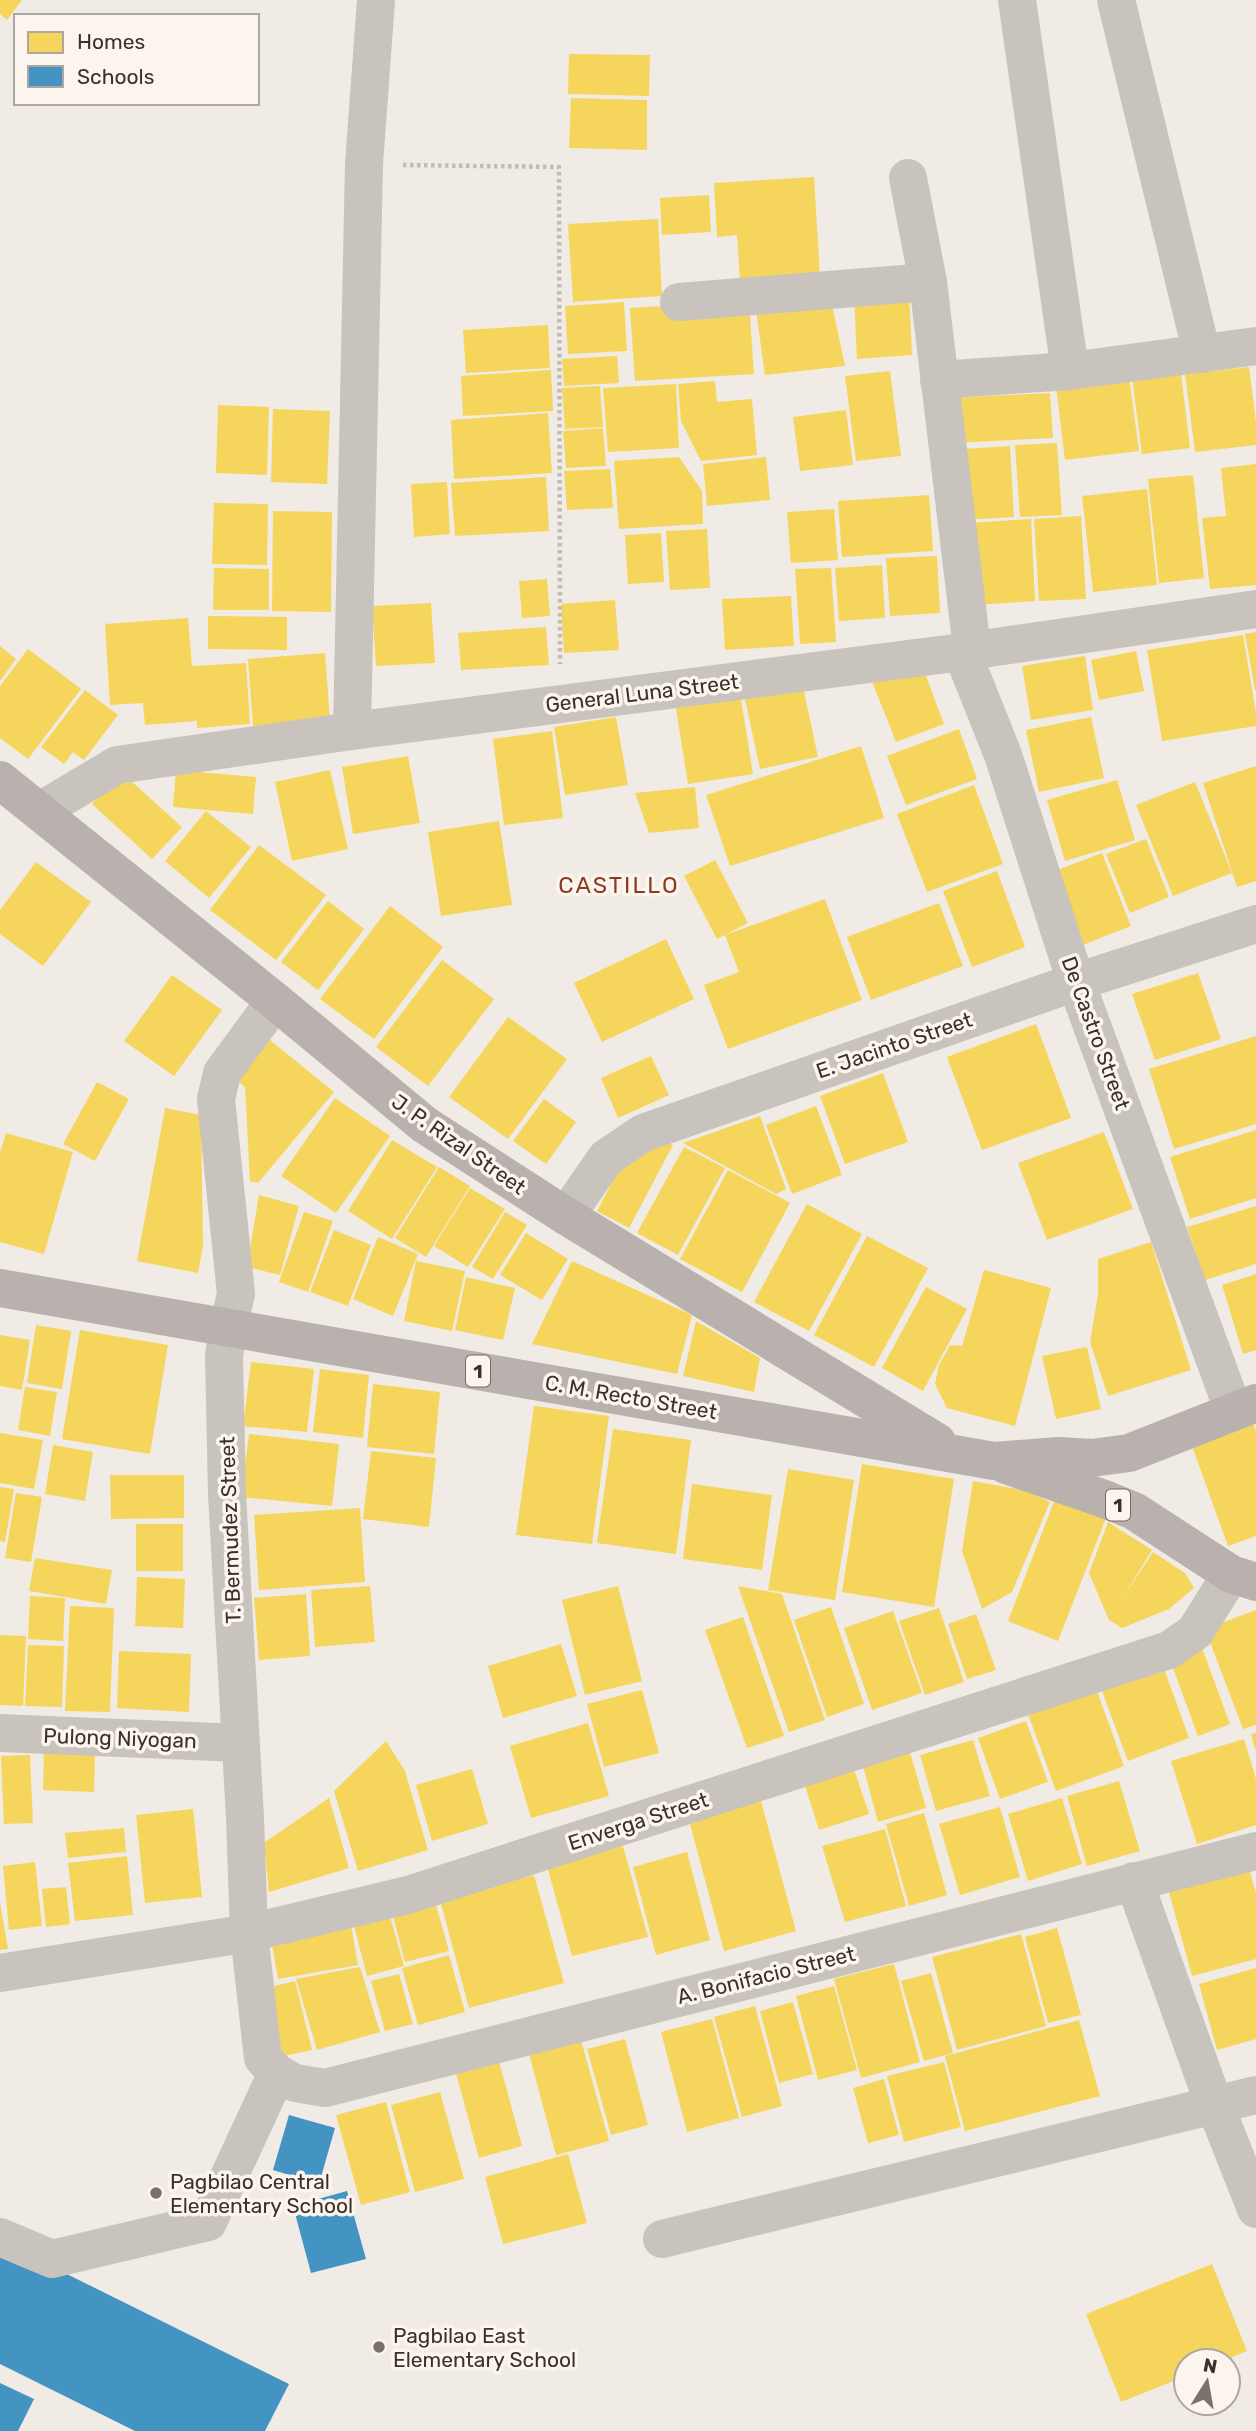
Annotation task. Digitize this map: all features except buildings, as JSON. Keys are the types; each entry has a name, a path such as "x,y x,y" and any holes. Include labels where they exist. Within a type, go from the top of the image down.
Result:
{"main road":[{"name":"J. P. Rizal Street","path":"0,780 275,1000 425,1125 566,1216 957,1453"},
{"name":"C. M. Recto Street","path":"0,1288 994,1461 1059,1456 1092,1458 1129,1453 1245,1408"},
{"name":"1","path":"994,1461 1133,1511 1243,1578"}],"street":[{"path":"352,731 363,164 376,0"},
{"path":"1017,0 1070,371"},
{"path":"1116,0 1202,354"},
{"name":"De Castro Street","path":"908,178 928,282 967,650 1076,982 1245,1408"},
{"path":"679,302 928,282"},
{"path":"939,380 1070,371 1256,346"},
{"name":"General Luna Street","path":"40,811 117,765 1256,610"},
{"name":"E. Jacinto Street","path":"566,1216 606,1158 643,1133 1076,982 1256,923"},
{"name":"T. Bermudez Street","path":"275,1000 222,1073 216,1099 236,1294 224,1356 227,1494 249,1933 262,2058 277,2073"},
{"name":"Enverga Street","path":"0,1973 249,1933 408,1895 1169,1650 1195,1632 1243,1578"},
{"name":"Pulong Niyogan","path":"0,1733 240,1743"},
{"name":"A. Bonifacio Street","path":"277,2073 295,2083 325,2088 1256,1851"},
{"path":"1134,1881 1215,2105 1256,2209"},
{"path":"0,2237 52,2259 208,2222 277,2073"},
{"path":"662,2239 1256,2095"}],"path":[{"path":"363,164 559,167 560,703"}],"place":[{"name":"Pagbilao Central Elementary School","path":"156,2193"},
{"name":"Pagbilao East Elementary School","path":"379,2347"}],"district":[{"name":"CASTILLO","path":"619,885"}]}
